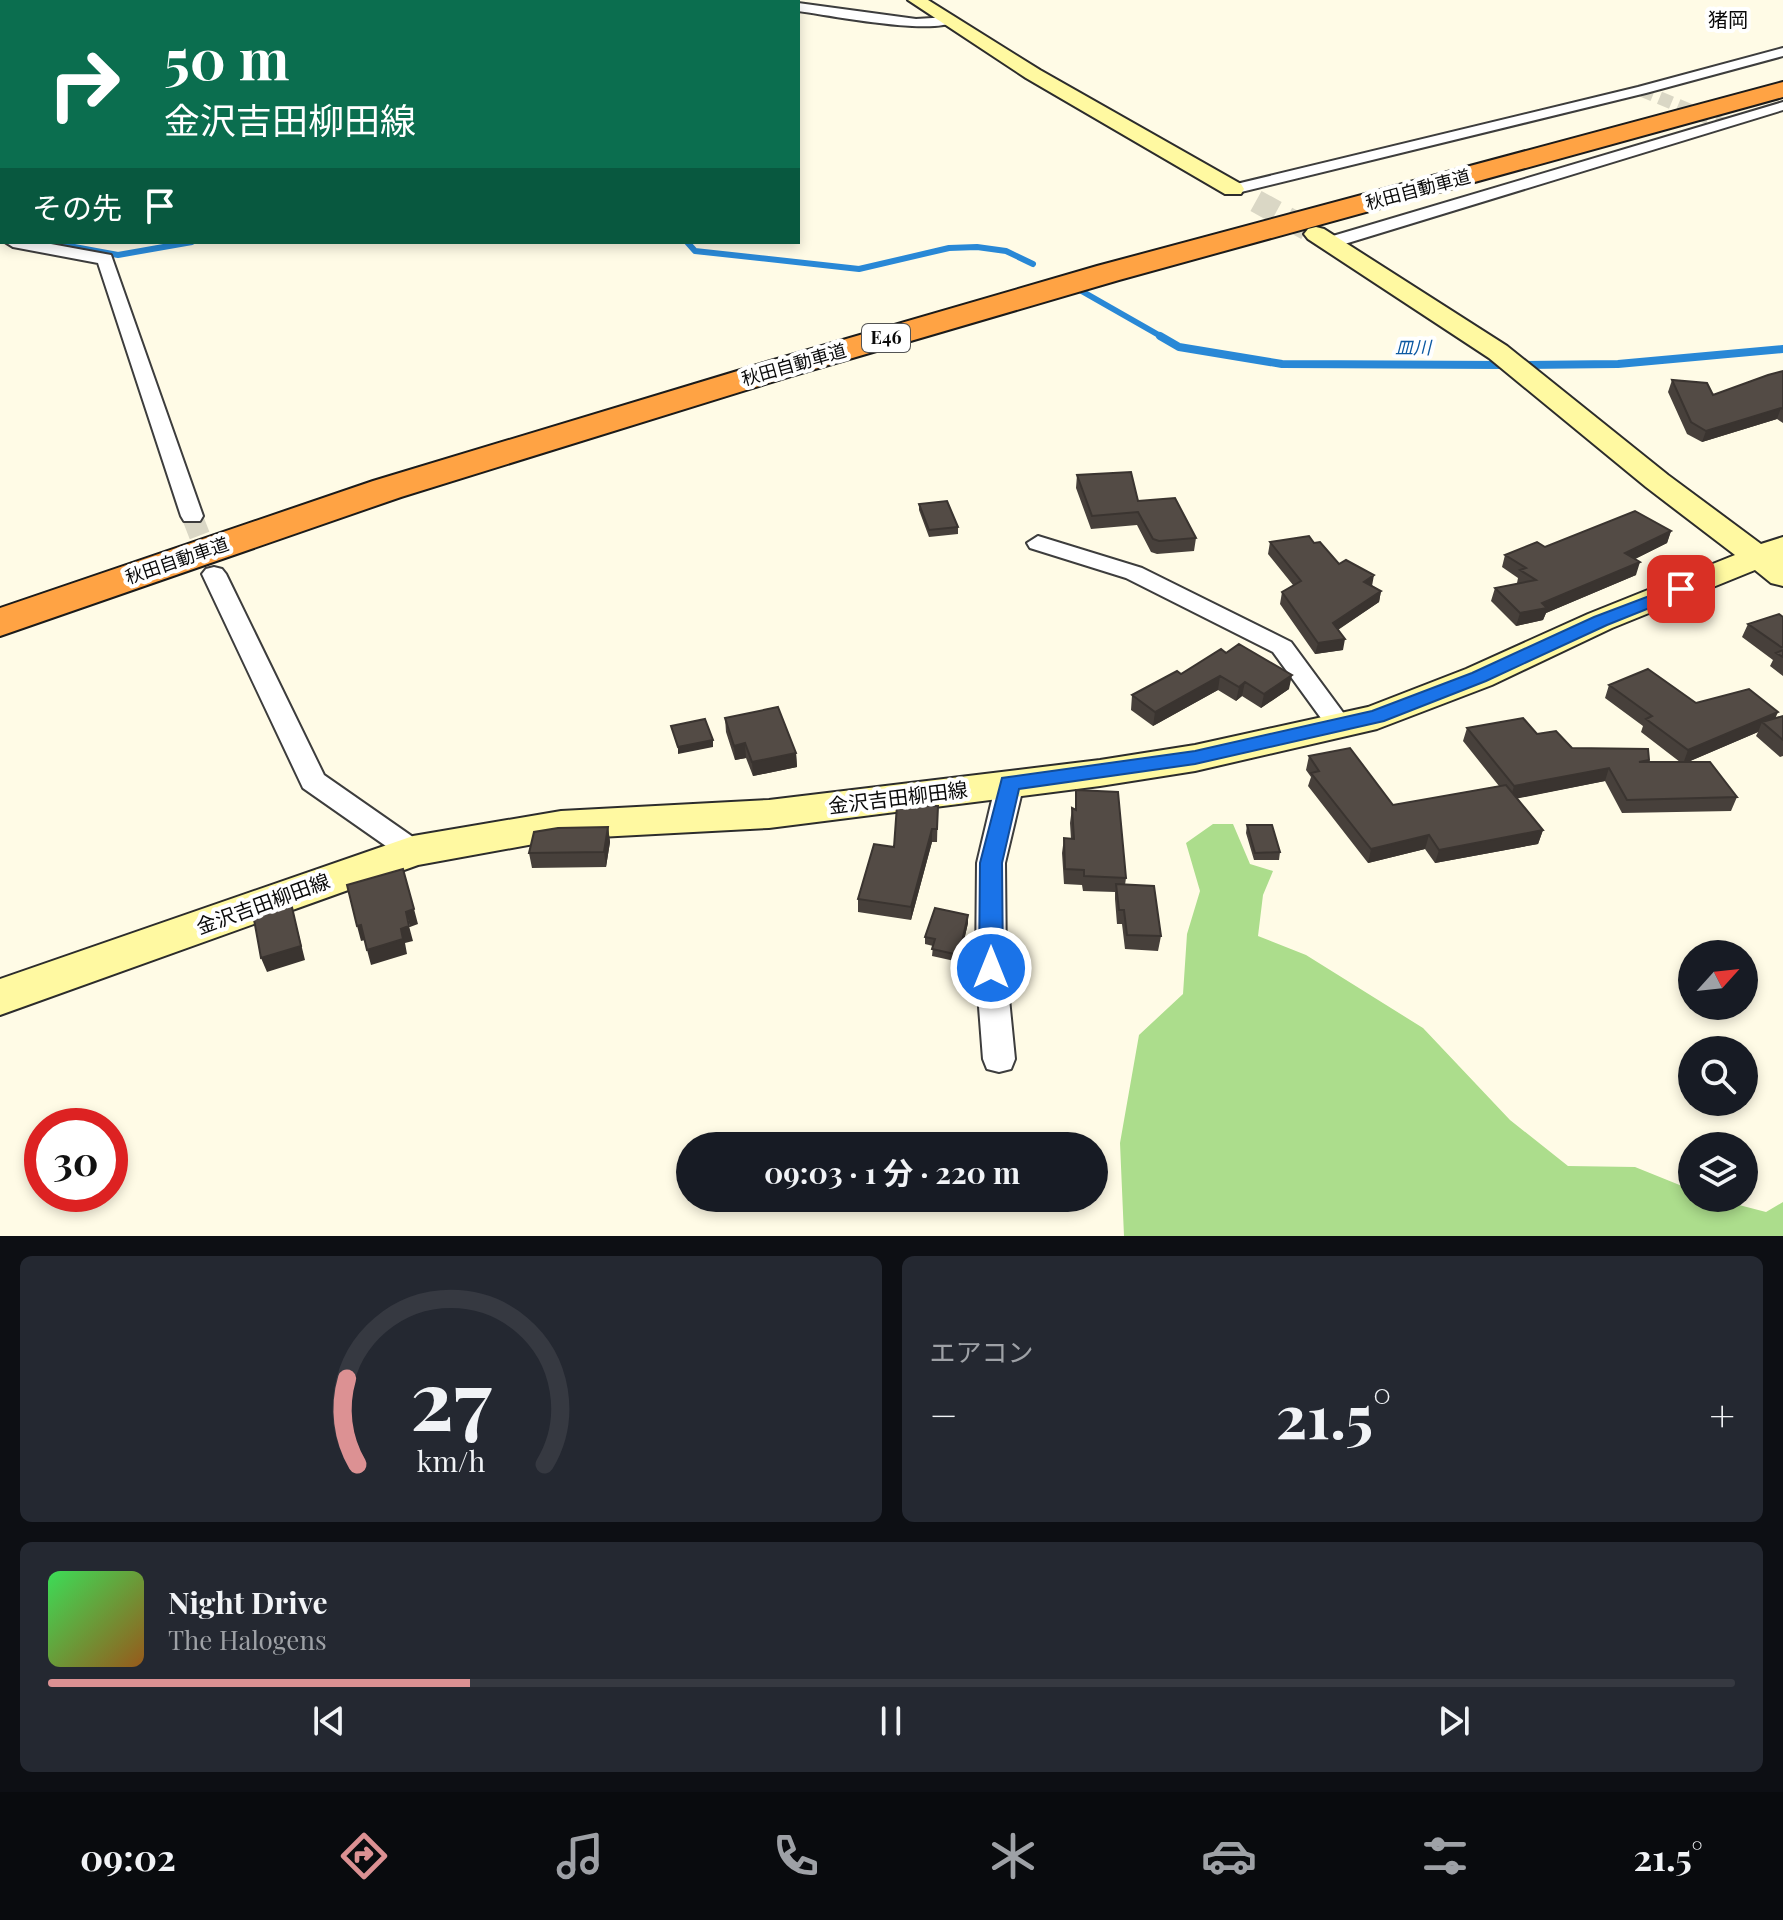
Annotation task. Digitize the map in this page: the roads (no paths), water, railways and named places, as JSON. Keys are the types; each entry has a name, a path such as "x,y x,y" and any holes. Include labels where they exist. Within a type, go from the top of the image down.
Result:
{"highway":[{"name":"秋田自動車道","path":"0,598 371,473 761,354 1088,260 1545,142 1783,74"},
{"name":"秋田自動車道","path":"0,623 387,489 779,369 1108,273 1783,89"}],"street":[{"path":"916,0 1033,74 1256,201"},
{"path":"800,7 916,23 949,21"},
{"path":"1233,189 1626,94 1783,52"},
{"path":"1324,238 1783,106"},
{"path":"1324,238 1498,352 1646,472 1776,560"},
{"path":"24,244 105,259 192,516"},
{"path":"1038,543 1134,573 1282,647 1340,726"},
{"name":"金沢吉田柳田線","path":"0,997 413,851 561,825 769,814 1195,758 1377,717 1479,677 1600,621 1776,560"},
{"path":"214,574 313,781 413,851"},
{"path":"999,1059 991,968 991,863 1010,783"}],"waterway":[{"name":"皿川","path":"58,244 118,255 181,244"},
{"name":"皿川","path":"689,244 695,251 859,269 949,248 977,247 1006,251 1033,264"},
{"name":"皿川","path":"1071,285 1164,338"},
{"name":"皿川","path":"1160,336 1179,347 1282,364 1506,365"},
{"name":"皿川","path":"1521,365 1618,364 1783,349"}],"tunnel":[{"path":"1641,90 1723,124"},
{"path":"1256,201 1316,234"},
{"path":"192,516 214,573"}],"district":[{"name":"猪岡","path":"1728,20"}]}
